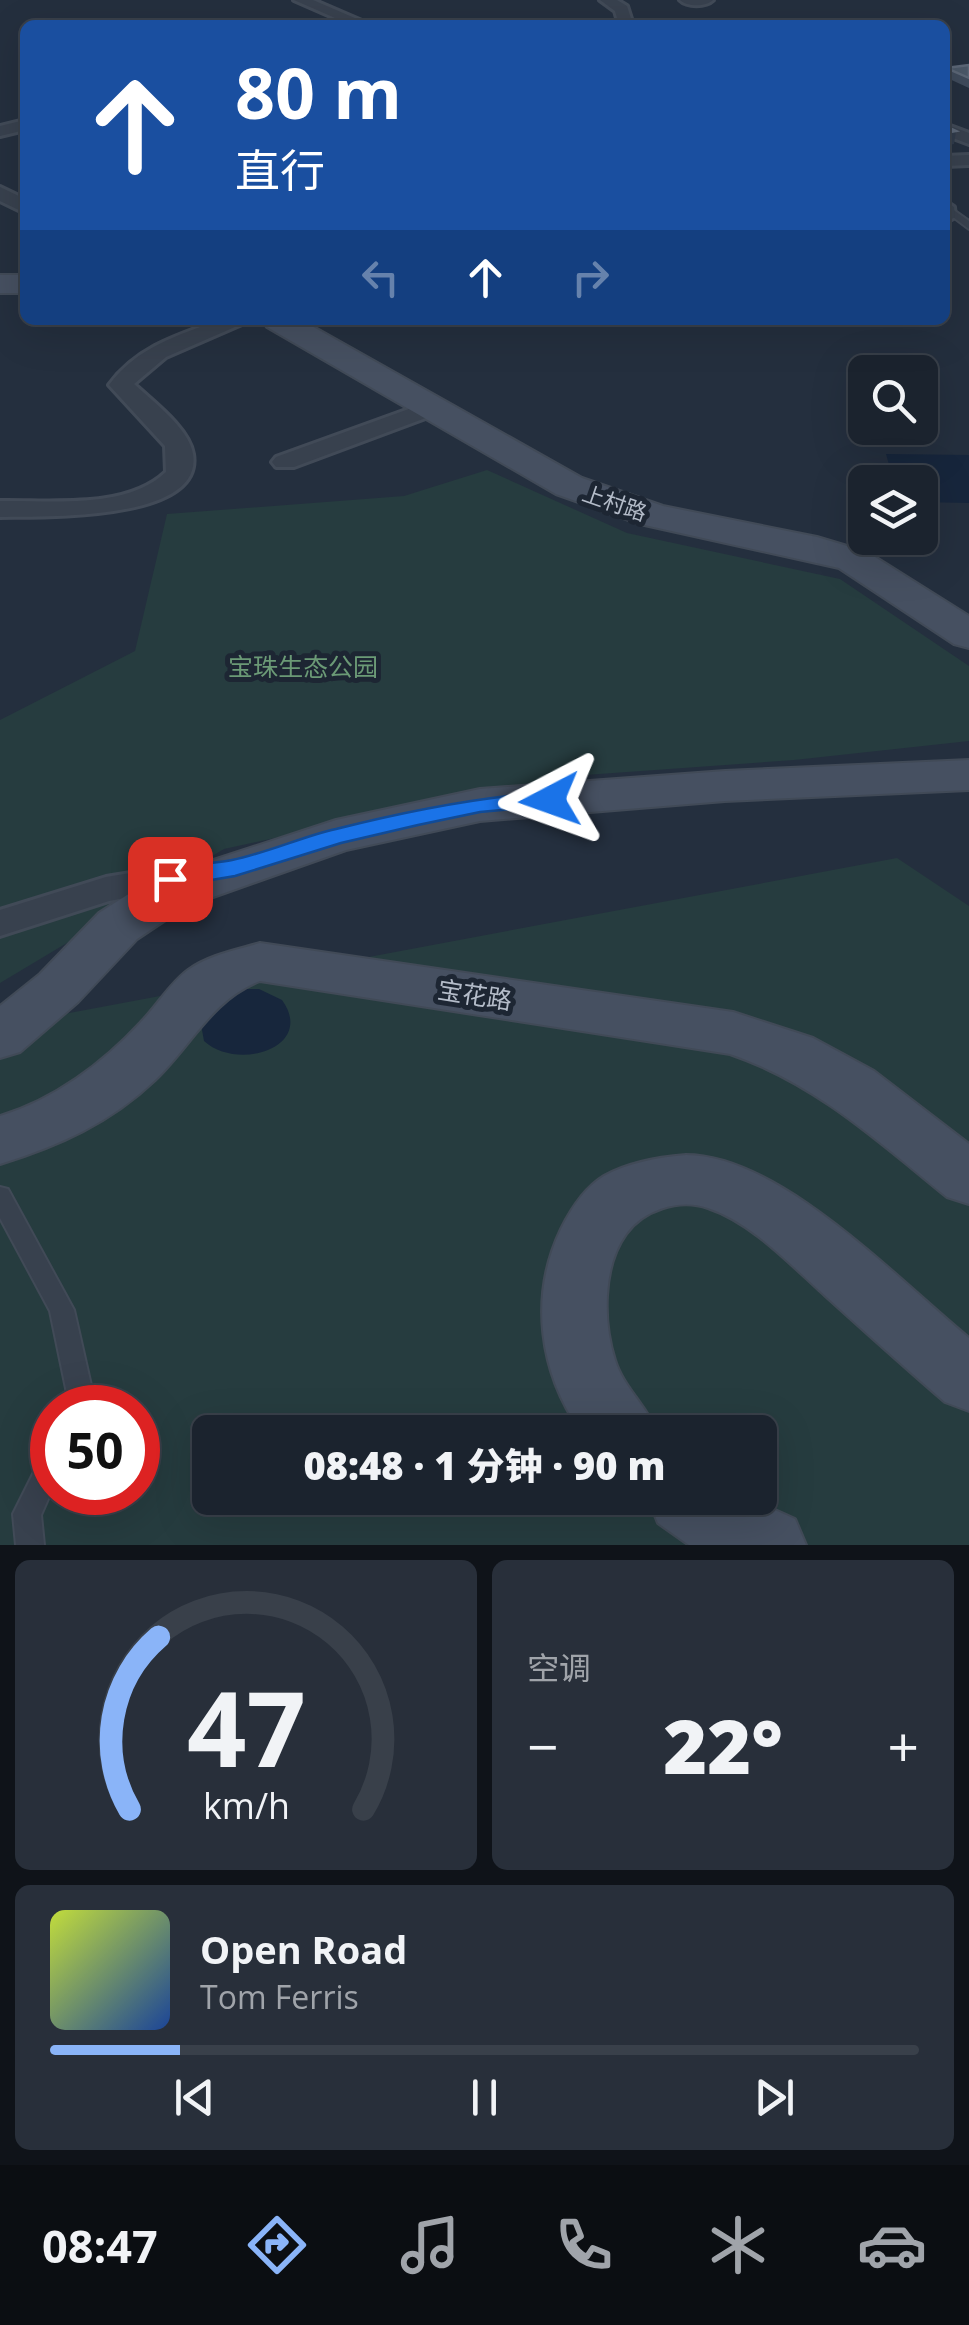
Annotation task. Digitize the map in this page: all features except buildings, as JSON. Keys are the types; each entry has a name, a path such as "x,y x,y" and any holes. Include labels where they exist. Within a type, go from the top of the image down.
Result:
{"main road":[{"name":"上村路","path":"287,325 570,486 620,506 852,560 969,636"},
{"path":"0,1037 59,988 118,926 167,894 336,836 480,805 725,786 969,776"},
{"name":"宝花路","path":"0,1140 19,1136 86,1103 151,1049 200,988 224,971 260,962 733,1033 793,1053 853,1086 969,1178"},
{"path":"611,1415 587,1380 576,1325 576,1278 584,1242 599,1216 619,1198 661,1183 713,1183 757,1204 792,1227 969,1380"},
{"path":"705,1515 769,1545"}],"street":[{"path":"301,0 351,20"},
{"path":"607,0 622,9 625,20"},
{"path":"687,0 706,0"},
{"path":"0,509 140,502 172,483 182,464 181,450 121,385 131,368 148,358 228,325"},
{"path":"285,462 431,408"},
{"path":"0,924 106,890 235,868"}],"lane":[{"path":"0,1196 62,1310 78,1385"},
{"path":"30,1508 30,1545"}],"green space":[{"name":"宝珠生态公园","path":"487,470 627,533 840,579 969,666 969,741 794,760 557,777 224,849 0,983 0,720 135,651 167,514 404,496"},
{"path":"897,858 969,906 969,1545 0,1545 0,1026"}],"water":[{"path":"886,454 969,455 969,503 938,502 938,465 889,465"},
{"path":"259,989 282,1000 290,1017 289,1031 269,1050 235,1054 219,1050 204,1041 200,1019 229,992"}],"route":[{"path":"170,879 235,868 336,836 418,817 480,805 550,800"}]}
